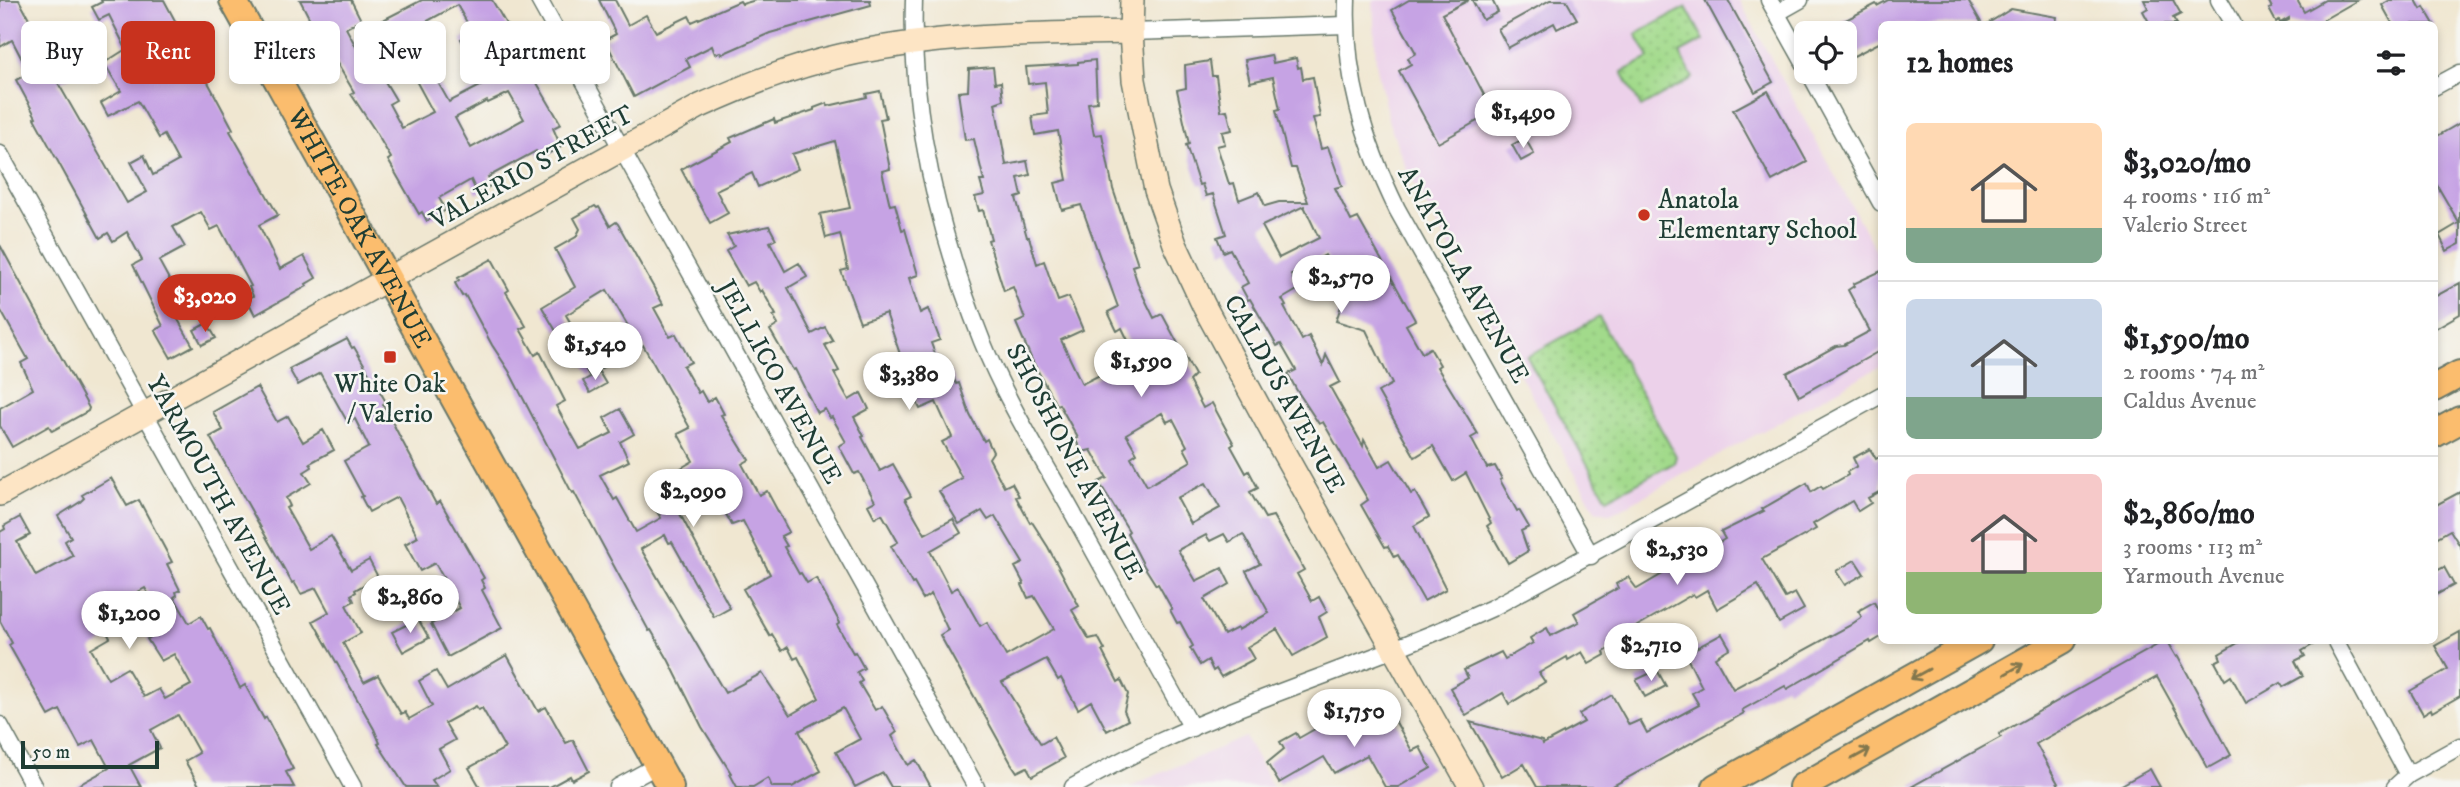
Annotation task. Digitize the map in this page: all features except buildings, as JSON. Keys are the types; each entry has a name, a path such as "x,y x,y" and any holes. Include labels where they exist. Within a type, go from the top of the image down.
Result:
{"main road":[{"name":"WHITE OAK AVENUE","path":"233,0 664,776"},
{"path":"2438,386 2460,374"},
{"path":"2438,432 2460,420"},
{"path":"1716,787 1972,644"},
{"path":"1802,787 2056,644"}],"street":[{"name":"JELLICO AVENUE","path":"539,0 976,787"},
{"name":"SHOSHONE AVENUE","path":"914,0 913,43 925,143 937,211 982,342 1010,400 1192,728"},
{"name":"CALDUS AVENUE","path":"1132,0 1134,80 1156,190 1175,244 1210,318 1471,787"},
{"name":"ANATOLA AVENUE","path":"1347,0 1346,25 1359,118 1376,166 1397,209 1591,556"},
{"path":"1794,44 1773,6 1800,0"},
{"path":"2219,0 2231,21"},
{"name":"VALERIO STREET","path":"0,494 700,106 783,73 837,56 913,43 1041,34 1346,25"},
{"path":"2438,85 2460,73"},
{"path":"1816,84 1878,198"},
{"name":"YARMOUTH AVENUE","path":"0,154 353,787"},
{"path":"1073,787 1124,759 1192,728 1492,608 1878,397"},
{"path":"2337,644 2408,775"},
{"path":"0,725 34,787"},
{"path":"2395,787 2408,775 2460,746"},
{"path":"618,787 664,776"}],"shaded area":[{"name":"Anatola Elementary School","path":"1373,0 1739,0 1878,255 1878,368 1611,514 1595,510 1407,171 1389,123 1376,63"},
{"path":"1245,737 1273,787 1130,787 1140,782"}],"green space":[{"path":"1686,7 1704,40 1680,53 1693,78 1641,107 1622,72 1649,58 1636,34"},
{"path":"1599,317 1676,456 1674,463 1607,499 1527,357"}],"place":[{"name":"Anatola Elementary School","path":"1644,215"},
{"name":"White Oak / Valerio","path":"390,357"}]}
